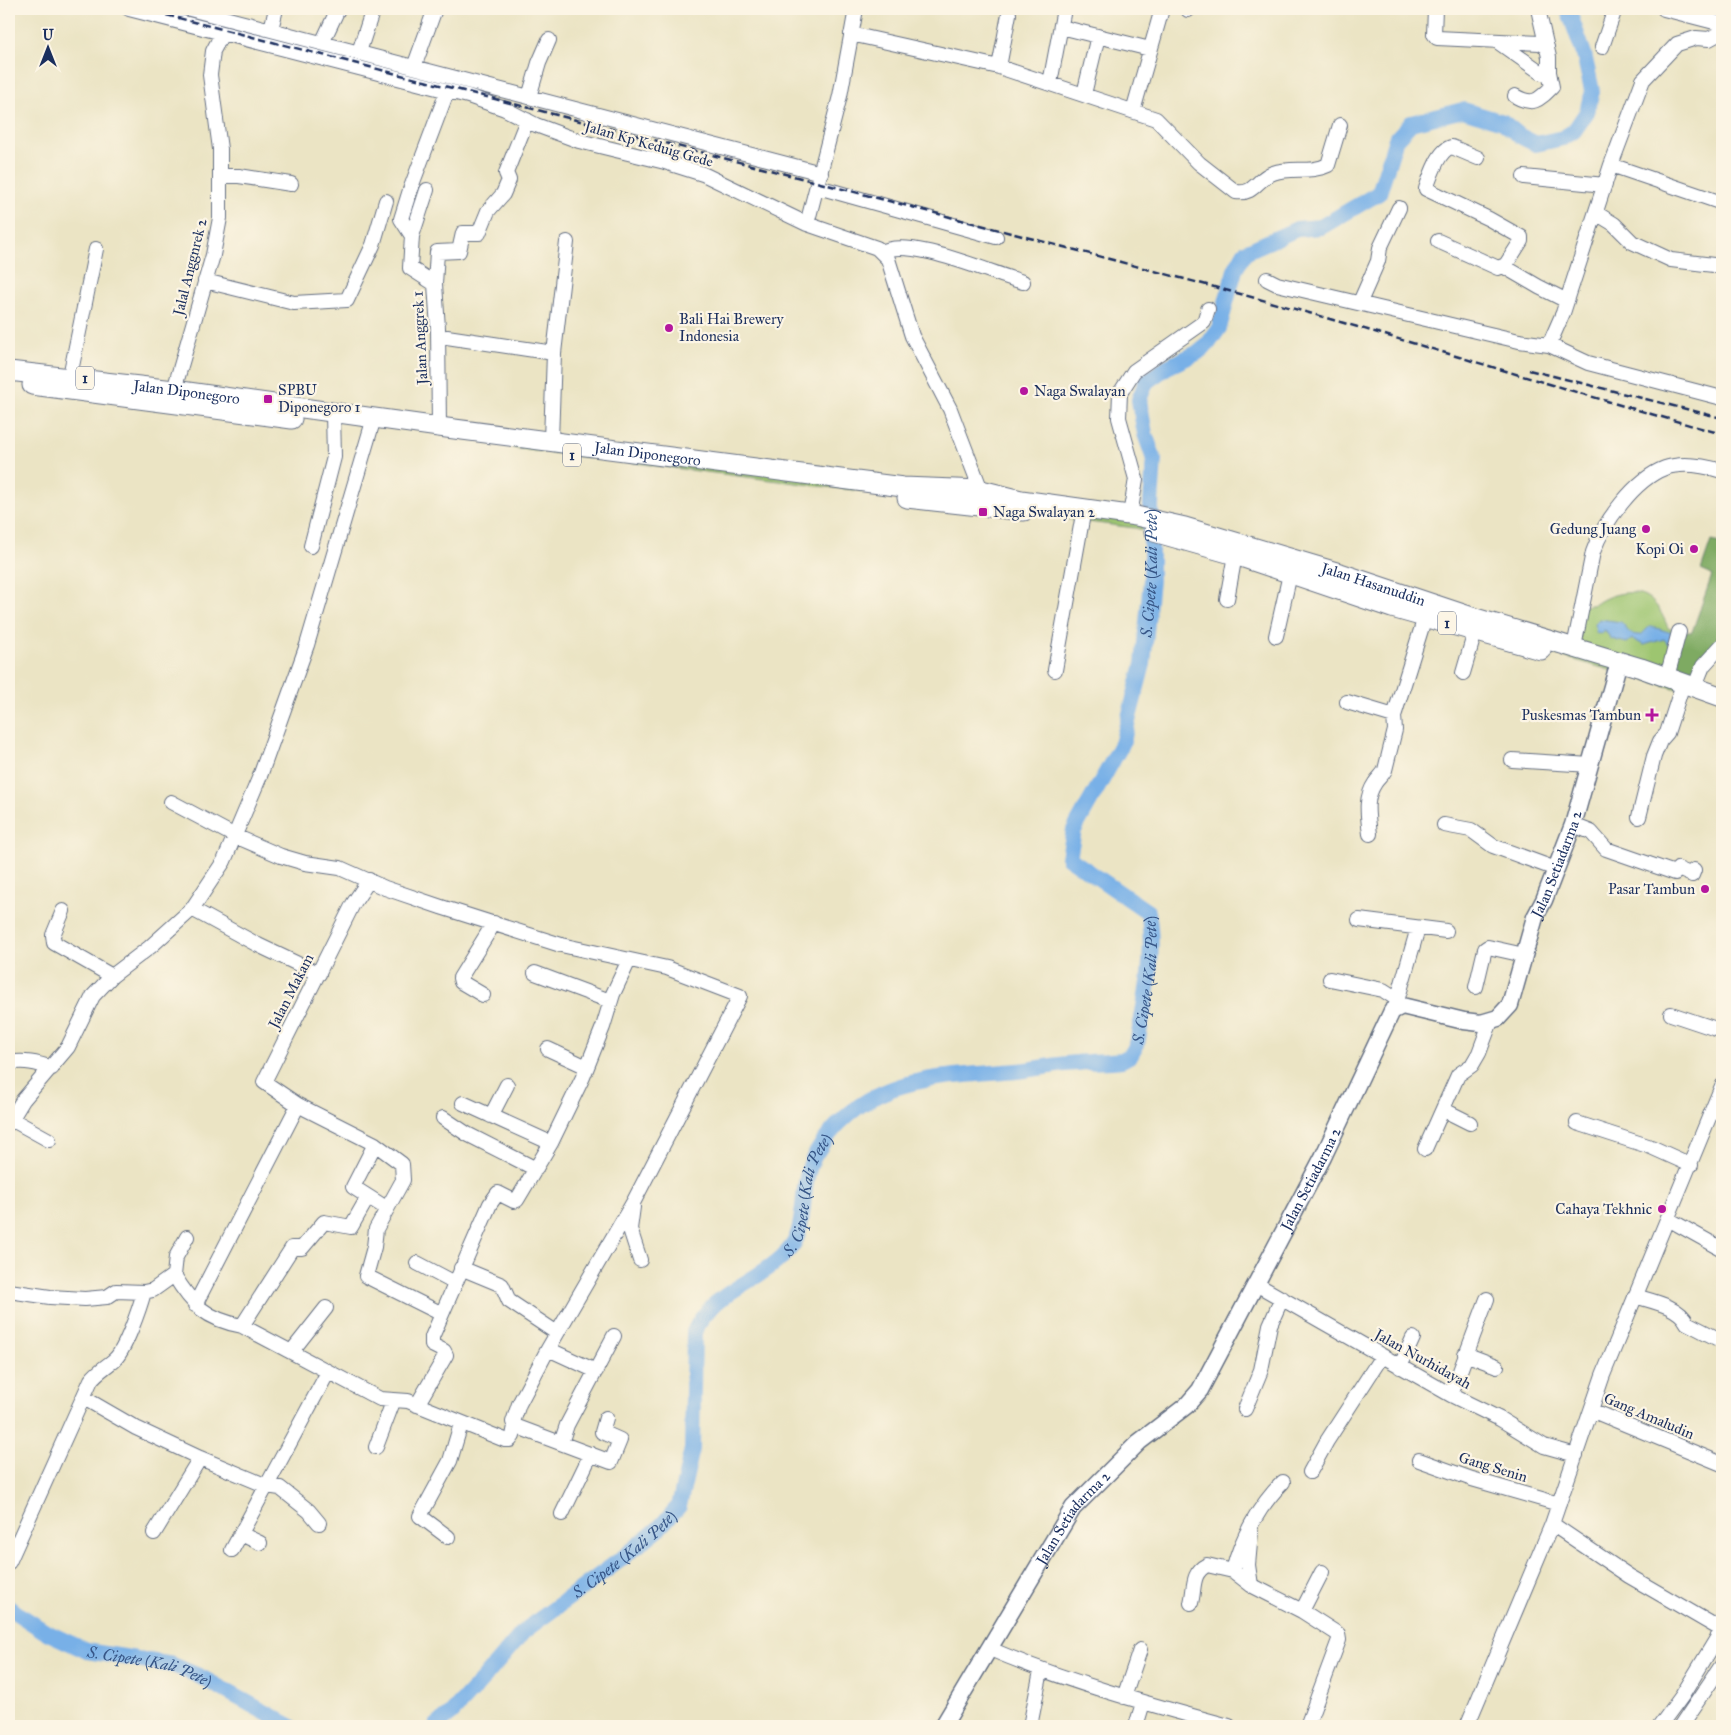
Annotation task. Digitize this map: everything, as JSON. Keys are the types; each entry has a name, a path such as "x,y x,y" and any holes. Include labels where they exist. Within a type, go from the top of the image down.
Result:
{"highway":[{"name":"Jalan Diponegoro","path":"9,371 70,376 174,390 333,419"},
{"name":"Jalan Diponegoro","path":"9,382 333,419 980,498"},
{"name":"Jalan Diponegoro","path":"373,424 439,427 551,440 980,498 1010,509 1134,520"},
{"name":"Jalan Hasanuddin","path":"1134,520 1340,573 1468,616 1667,676 1687,689 1722,703"},
{"name":"Jalan Hasanuddin","path":"1179,532 1235,555 1425,617 1616,672 1722,697"}],"main road":[{"name":"Jalan Setiadarma 2","path":"1491,1021 1506,1011 1510,1005 1535,917 1573,825 1616,672"},
{"name":"Jalan Setiadarma 2","path":"943,1726 1073,1508 1139,1442 1195,1397 1323,1158 1396,1003"},
{"path":"1396,1003 1464,1021 1481,1023 1491,1021"}],"street":[{"name":"Jalan Kp Keduig Gede","path":"129,9 505,108 527,120 579,141 665,162 703,174 807,224 868,244 882,252"},
{"path":"190,9 529,97 819,180 996,237"},
{"path":"271,29 276,9"},
{"path":"322,43 338,9"},
{"path":"359,52 372,9"},
{"path":"414,67 435,9"},
{"path":"807,224 840,96 856,9"},
{"path":"1050,83 1064,9"},
{"path":"1133,111 1162,9"},
{"path":"1435,9 1434,34 1437,38 1540,43 1547,47"},
{"path":"1515,96 1527,102 1535,102 1552,87 1549,72 1551,68 1538,9"},
{"path":"1602,47 1615,9"},
{"path":"1664,9 1722,24"},
{"path":"999,67 1009,14"},
{"path":"1061,27 1150,48"},
{"path":"1549,345 1567,301 1611,164 1643,80 1677,44 1696,38 1709,38 1722,32"},
{"name":"Jalal Anggnrek 2","path":"174,390 205,281 220,218 220,149 210,75 213,51 222,34"},
{"path":"851,34 999,67 1156,119 1199,163 1236,192 1241,193 1254,189 1272,173 1289,170 1314,170 1328,165 1340,124"},
{"path":"1084,94 1098,36"},
{"path":"529,97 539,63 549,40"},
{"path":"1498,42 1542,73 1549,72"},
{"name":"Jalan Anggrek 1","path":"439,427 438,328 435,284 410,268 412,236 402,221 402,216 447,92"},
{"path":"435,284 437,252 459,251 463,233 479,233 488,211 503,194 509,180 506,173 527,120"},
{"path":"1438,241 1497,268 1505,266 1521,241 1520,237 1489,219 1426,189 1441,154 1448,148 1478,158"},
{"path":"1611,164 1722,203"},
{"path":"220,176 239,176 291,184"},
{"path":"1524,177 1605,185"},
{"path":"412,236 427,190"},
{"path":"205,281 294,303 347,300 373,245 386,201"},
{"path":"1360,302 1378,261 1380,248 1399,208"},
{"path":"1596,213 1614,224 1632,242 1671,260 1722,266"},
{"path":"551,440 554,353 567,242"},
{"path":"980,498 950,409 912,336 891,266 882,252 894,248 963,260 1022,282"},
{"path":"70,376 96,249"},
{"path":"1505,266 1539,288 1567,301"},
{"path":"1267,279 1277,284 1360,302 1519,341 1549,345 1588,363 1722,398"},
{"path":"1134,520 1135,469 1119,418 1120,393 1134,372 1204,322 1208,309"},
{"path":"447,337 554,353"},
{"path":"310,546 334,456 333,419"},
{"path":"49,1140 10,1121 23,1100 68,1047 93,996 112,976 192,909 224,861 260,776 307,645 373,424"},
{"path":"1574,647 1597,541 1617,508 1644,481 1666,467 1686,465 1722,471"},
{"path":"1055,670 1082,514"},
{"path":"1227,599 1235,555"},
{"path":"1276,636 1290,574"},
{"path":"1370,834 1368,800 1376,781 1382,777 1385,770 1395,730 1394,716 1425,617"},
{"path":"1463,674 1475,632"},
{"path":"1667,676 1679,632"},
{"path":"1639,817 1654,756 1660,741 1667,733 1687,689 1703,666 1722,646"},
{"path":"1347,702 1394,716"},
{"path":"1512,760 1590,765"},
{"path":"171,802 235,836 281,856 305,863 340,868 432,904 561,945 680,972 740,996 634,1201 557,1333 519,1404 513,1422 515,1426 513,1436 505,1440 408,1401 393,1402 380,1399 242,1326 221,1322 203,1313 174,1275 176,1257 187,1236"},
{"path":"1444,825 1471,830 1493,846 1556,869"},
{"path":"1573,825 1591,832 1606,849 1675,873 1678,869 1692,875 1694,870"},
{"name":"Jalan Makam","path":"369,880 353,904 264,1080 265,1084 298,1105 375,1144 399,1160 404,1170 403,1180 386,1208"},
{"path":"192,909 258,945 319,974"},
{"path":"63,911 53,935 54,943 112,976"},
{"path":"1359,920 1446,931"},
{"path":"483,995 462,982 460,978 494,923"},
{"path":"1330,979 1383,990 1396,1003 1418,928"},
{"path":"1476,987 1485,948 1488,947 1524,955"},
{"path":"418,1406 446,1355 444,1351 432,1345 431,1340 495,1194 501,1194 514,1201 517,1200 551,1143 587,1067 604,1027 610,1002 629,960"},
{"path":"535,973 610,1002"},
{"path":"1670,1014 1722,1031"},
{"path":"1425,1149 1458,1075 1472,1065 1479,1053 1491,1021"},
{"path":"548,1049 587,1067"},
{"path":"9,1063 20,1061 52,1068"},
{"path":"491,1116 507,1085"},
{"path":"1467,1726 1552,1524 1591,1410 1635,1296 1691,1165 1722,1086"},
{"path":"463,1102 551,1143"},
{"path":"196,1304 298,1105"},
{"path":"1444,1110 1470,1123"},
{"path":"443,1118 467,1134 536,1169"},
{"path":"1577,1123 1635,1142 1691,1165"},
{"path":"375,1144 352,1185 354,1189 386,1208 374,1237 374,1247 366,1270 367,1278 442,1314"},
{"path":"242,1326 292,1248 302,1248 324,1222 351,1227 368,1197"},
{"path":"634,1201 630,1229 640,1260"},
{"path":"1668,1219 1722,1249"},
{"path":"417,1263 455,1283"},
{"path":"462,1268 502,1285 509,1301 557,1333"},
{"path":"9,1291 86,1299 107,1297 116,1291 144,1292 160,1286 174,1275"},
{"name":"Jalan Nurhidayah","path":"1256,1284 1451,1396 1478,1407 1544,1446 1576,1456"},
{"path":"9,1562 91,1380 98,1370 115,1359 123,1347 135,1320 144,1292"},
{"path":"1635,1296 1674,1310 1684,1317 1687,1323 1722,1341"},
{"path":"1245,1409 1261,1370 1270,1325 1282,1298"},
{"path":"1451,1396 1487,1299"},
{"path":"292,1351 326,1308"},
{"path":"561,1443 567,1426 614,1336"},
{"path":"1400,1367 1413,1338"},
{"path":"548,1349 596,1371"},
{"path":"1465,1354 1497,1366"},
{"path":"1310,1472 1327,1441 1382,1356"},
{"path":"232,1550 328,1372"},
{"path":"84,1398 136,1428 200,1458 267,1486 287,1492 319,1524"},
{"path":"376,1447 393,1402"},
{"name":"Gang Amaludin","path":"1591,1410 1722,1464"},
{"path":"515,1426 612,1462 620,1440 602,1432 606,1418"},
{"path":"448,1537 420,1516 450,1461 462,1424"},
{"path":"562,1514 591,1454"},
{"path":"154,1534 200,1458"},
{"name":"Gang Senin","path":"1418,1460 1472,1479 1559,1504"},
{"path":"1233,1571 1238,1551 1264,1503 1283,1482"},
{"path":"1552,1524 1629,1576 1722,1630 1682,1696 1660,1726"},
{"path":"1251,1585 1248,1565 1252,1526"},
{"path":"241,1534 260,1543"},
{"path":"1191,1602 1194,1581 1198,1570 1206,1565 1233,1571 1251,1585 1302,1611 1334,1631 1339,1640 1307,1726"},
{"path":"1302,1611 1322,1572"},
{"path":"990,1649 1041,1671 1142,1703 1229,1726"},
{"path":"1124,1697 1140,1650"},
{"path":"1681,1726 1722,1665"},
{"path":"1030,1726 1041,1671"},
{"path":"1136,1726 1142,1703"}],"green space":[{"path":"514,437 1082,508 1574,647 1582,606 1595,604 1622,593 1640,594 1654,602 1668,628 1679,632 1681,690 1475,632 1173,537 1135,528 1066,519 1055,515 512,448"},
{"path":"1722,538 1722,645 1694,688 1667,677 1679,632 1692,632 1712,575 1701,570 1711,541 1720,543"}],"water":[{"path":"1599,619 1621,622 1628,632 1632,634 1641,635 1650,626 1672,633 1671,642 1668,644 1664,639 1644,645 1632,639 1627,643 1611,639 1605,630 1599,634 1596,632 1595,624"}],"waterway":[{"name":"S. Cipete (Kali Pete)","path":"436,1726 451,1714 524,1631 620,1560 658,1529 679,1506 692,1449 694,1332 703,1317 714,1305 768,1268 792,1246 800,1226 810,1166 815,1155 834,1128 855,1109 878,1095 903,1085 930,1079 1122,1060 1131,1055 1137,1044 1150,962 1151,945 1148,912 1069,858 1074,830 1122,744 1143,664 1151,580 1151,504 1154,459 1145,434 1139,400 1146,382 1167,367 1197,353 1208,344 1219,328 1235,270 1245,252 1297,229 1321,227 1379,193 1396,139 1411,123 1463,110 1503,122 1520,136 1536,144 1563,138 1574,131 1587,112 1592,91 1584,54 1568,9"},
{"name":"S. Cipete (Kali Pete)","path":"9,1608 44,1631 87,1651 173,1665 199,1676 290,1726"}],"railway":[{"path":"143,9 825,184 1233,292 1356,326 1722,434"},
{"path":"1529,370 1722,418"}],"place":[{"name":"Bali Hai Brewery Indonesia","path":"669,328"},
{"name":"Naga Swalayan","path":"1024,391"},
{"name":"SPBU Diponegoro 1","path":"268,399"},
{"name":"Naga Swalayan 2","path":"983,512"},
{"name":"Gedung Juang","path":"1646,529"},
{"name":"Kopi Oi","path":"1694,549"},
{"name":"Puskesmas Tambun","path":"1652,715"},
{"name":"Pasar Tambun","path":"1705,889"},
{"name":"Cahaya Tekhnic","path":"1662,1209"}]}
